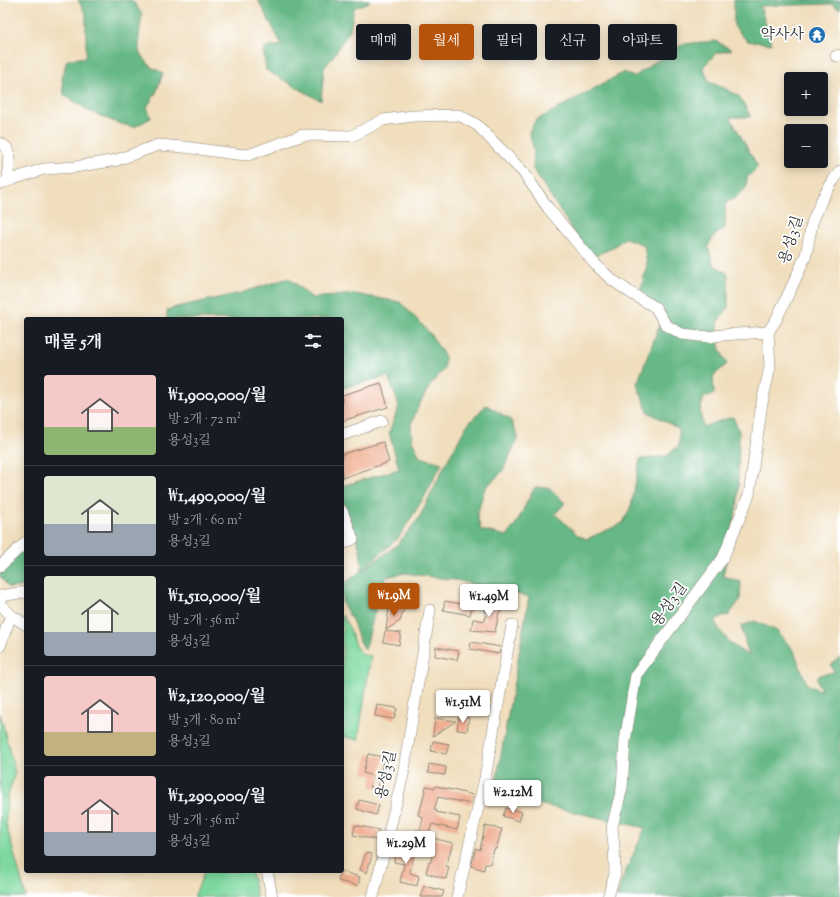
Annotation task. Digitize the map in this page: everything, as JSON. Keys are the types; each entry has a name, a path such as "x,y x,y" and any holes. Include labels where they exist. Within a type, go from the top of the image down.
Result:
{"street":[{"path":"0,143 6,147 9,152 4,182 44,169 75,168 117,160 158,145 248,155 303,135 352,136 383,120 413,116 459,115 477,125 524,173 548,208 595,264 611,279 655,307 666,325 682,334 709,337 768,332"},
{"name":"용성3길","path":"608,897 615,874 612,827 622,788 624,741 636,675 723,558 749,495 762,403 770,367 768,332 776,320 806,255 812,223 822,199 840,171"},
{"path":"344,434 382,421"},
{"path":"344,516 353,540 344,543"},
{"path":"0,566 24,544"},
{"path":"0,596 24,592"},
{"path":"0,604 11,615 24,624"},
{"name":"용성3길","path":"373,897 403,775 430,610"},
{"path":"0,646 11,615"},
{"path":"457,897 485,778 512,626"},
{"path":"267,873 272,897"}],"green space":[{"path":"78,0 132,0 142,14 139,36 139,52 151,67 163,73 156,93 147,107 151,118 134,127 120,124 89,111 64,95 62,78 67,60 86,57 86,14"},
{"path":"258,0 369,0 369,2 354,8 350,30 324,68 321,101 266,70 263,48 282,45"},
{"path":"734,0 840,0 840,9 832,4 760,6 772,44 747,41 734,26"},
{"path":"716,41 732,50 716,53 703,67 709,82 739,96 751,117 730,117 758,167 747,178 746,188 725,204 725,228 714,236 708,246 713,264 728,274 728,308 718,321 719,347 727,364 713,376 714,394 704,397 700,411 703,427 733,417 739,431 738,501 723,576 741,582 740,600 729,615 716,619 717,627 731,644 749,656 741,626 755,621 777,631 794,651 807,684 821,691 817,679 820,675 834,672 831,665 840,657 840,897 617,897 621,882 645,828 494,794 529,597 455,580 405,573 386,577 376,607 365,650 344,606 344,584 397,545 419,518 467,425 486,405 510,419 518,436 502,472 485,488 477,515 481,530 507,536 517,522 535,487 550,488 565,503 555,514 579,536 587,539 623,523 631,506 640,459 667,456 679,445 679,429 648,412 637,384 665,311 640,292 647,265 644,245 625,238 612,248 593,257 575,234 533,169 534,150 529,132 535,121 624,72 634,77 658,60 677,60 677,48 683,44"},
{"path":"289,278 312,298 354,294 400,302 429,332 445,357 444,369 429,387 411,424 412,441 420,457 442,463 425,496 399,537 362,570 360,549 344,504 344,485 399,469 389,432 399,406 388,376 344,387 344,317 167,317 167,310 241,293"},
{"path":"24,549 24,586 9,588 0,576 0,569"},
{"path":"344,618 350,629 355,646 363,655 371,656 358,740 344,736"},
{"path":"0,713 15,773 7,799 6,824 26,897 0,897"},
{"path":"203,873 251,873 257,897 194,897"}],"building":[{"path":"381,383 388,407 344,420 344,394"},
{"path":"383,442 389,462 344,477 344,453"},
{"path":"445,601 472,606 470,615 443,610"},
{"path":"486,601 502,601 501,612 499,612 495,632 471,630 473,619 485,621"},
{"path":"389,607 404,609 400,621 386,630"},
{"path":"385,631 401,633 399,645 383,642"},
{"path":"471,642 501,647 499,654 470,649"},
{"path":"436,647 459,651 457,660 435,656"},
{"path":"377,705 397,708 394,719 375,716"},
{"path":"459,716 469,718 467,731 457,730"},
{"path":"435,718 456,721 433,736"},
{"path":"433,741 449,744 446,754 431,751"},
{"path":"368,754 384,757 377,788 370,787 373,776 363,773"},
{"path":"429,764 446,767 445,775 428,773"},
{"path":"426,786 435,788 436,786 473,795 471,804 438,797 434,810 437,810 436,812 460,817 457,830 432,824 428,837 453,843 446,866 449,867 446,879 426,873 429,862 431,862 433,847 414,843 416,830 420,831 423,817 418,815"},
{"path":"359,800 379,805 376,815 357,809"},
{"path":"506,808 522,812 519,821 503,816"},
{"path":"355,825 379,830 377,840 353,835"},
{"path":"485,826 502,829 490,864 485,864 484,870 471,866 476,848 480,850"},
{"path":"397,846 415,850 410,873 419,876 417,886 400,882 404,864 394,862"},
{"path":"366,853 372,854 367,873 360,870"},
{"path":"344,872 360,877 358,886 338,881 340,873"},
{"path":"424,886 444,891 442,897 420,897"}],"place":[{"name":"약사사","path":"817,35"}]}
